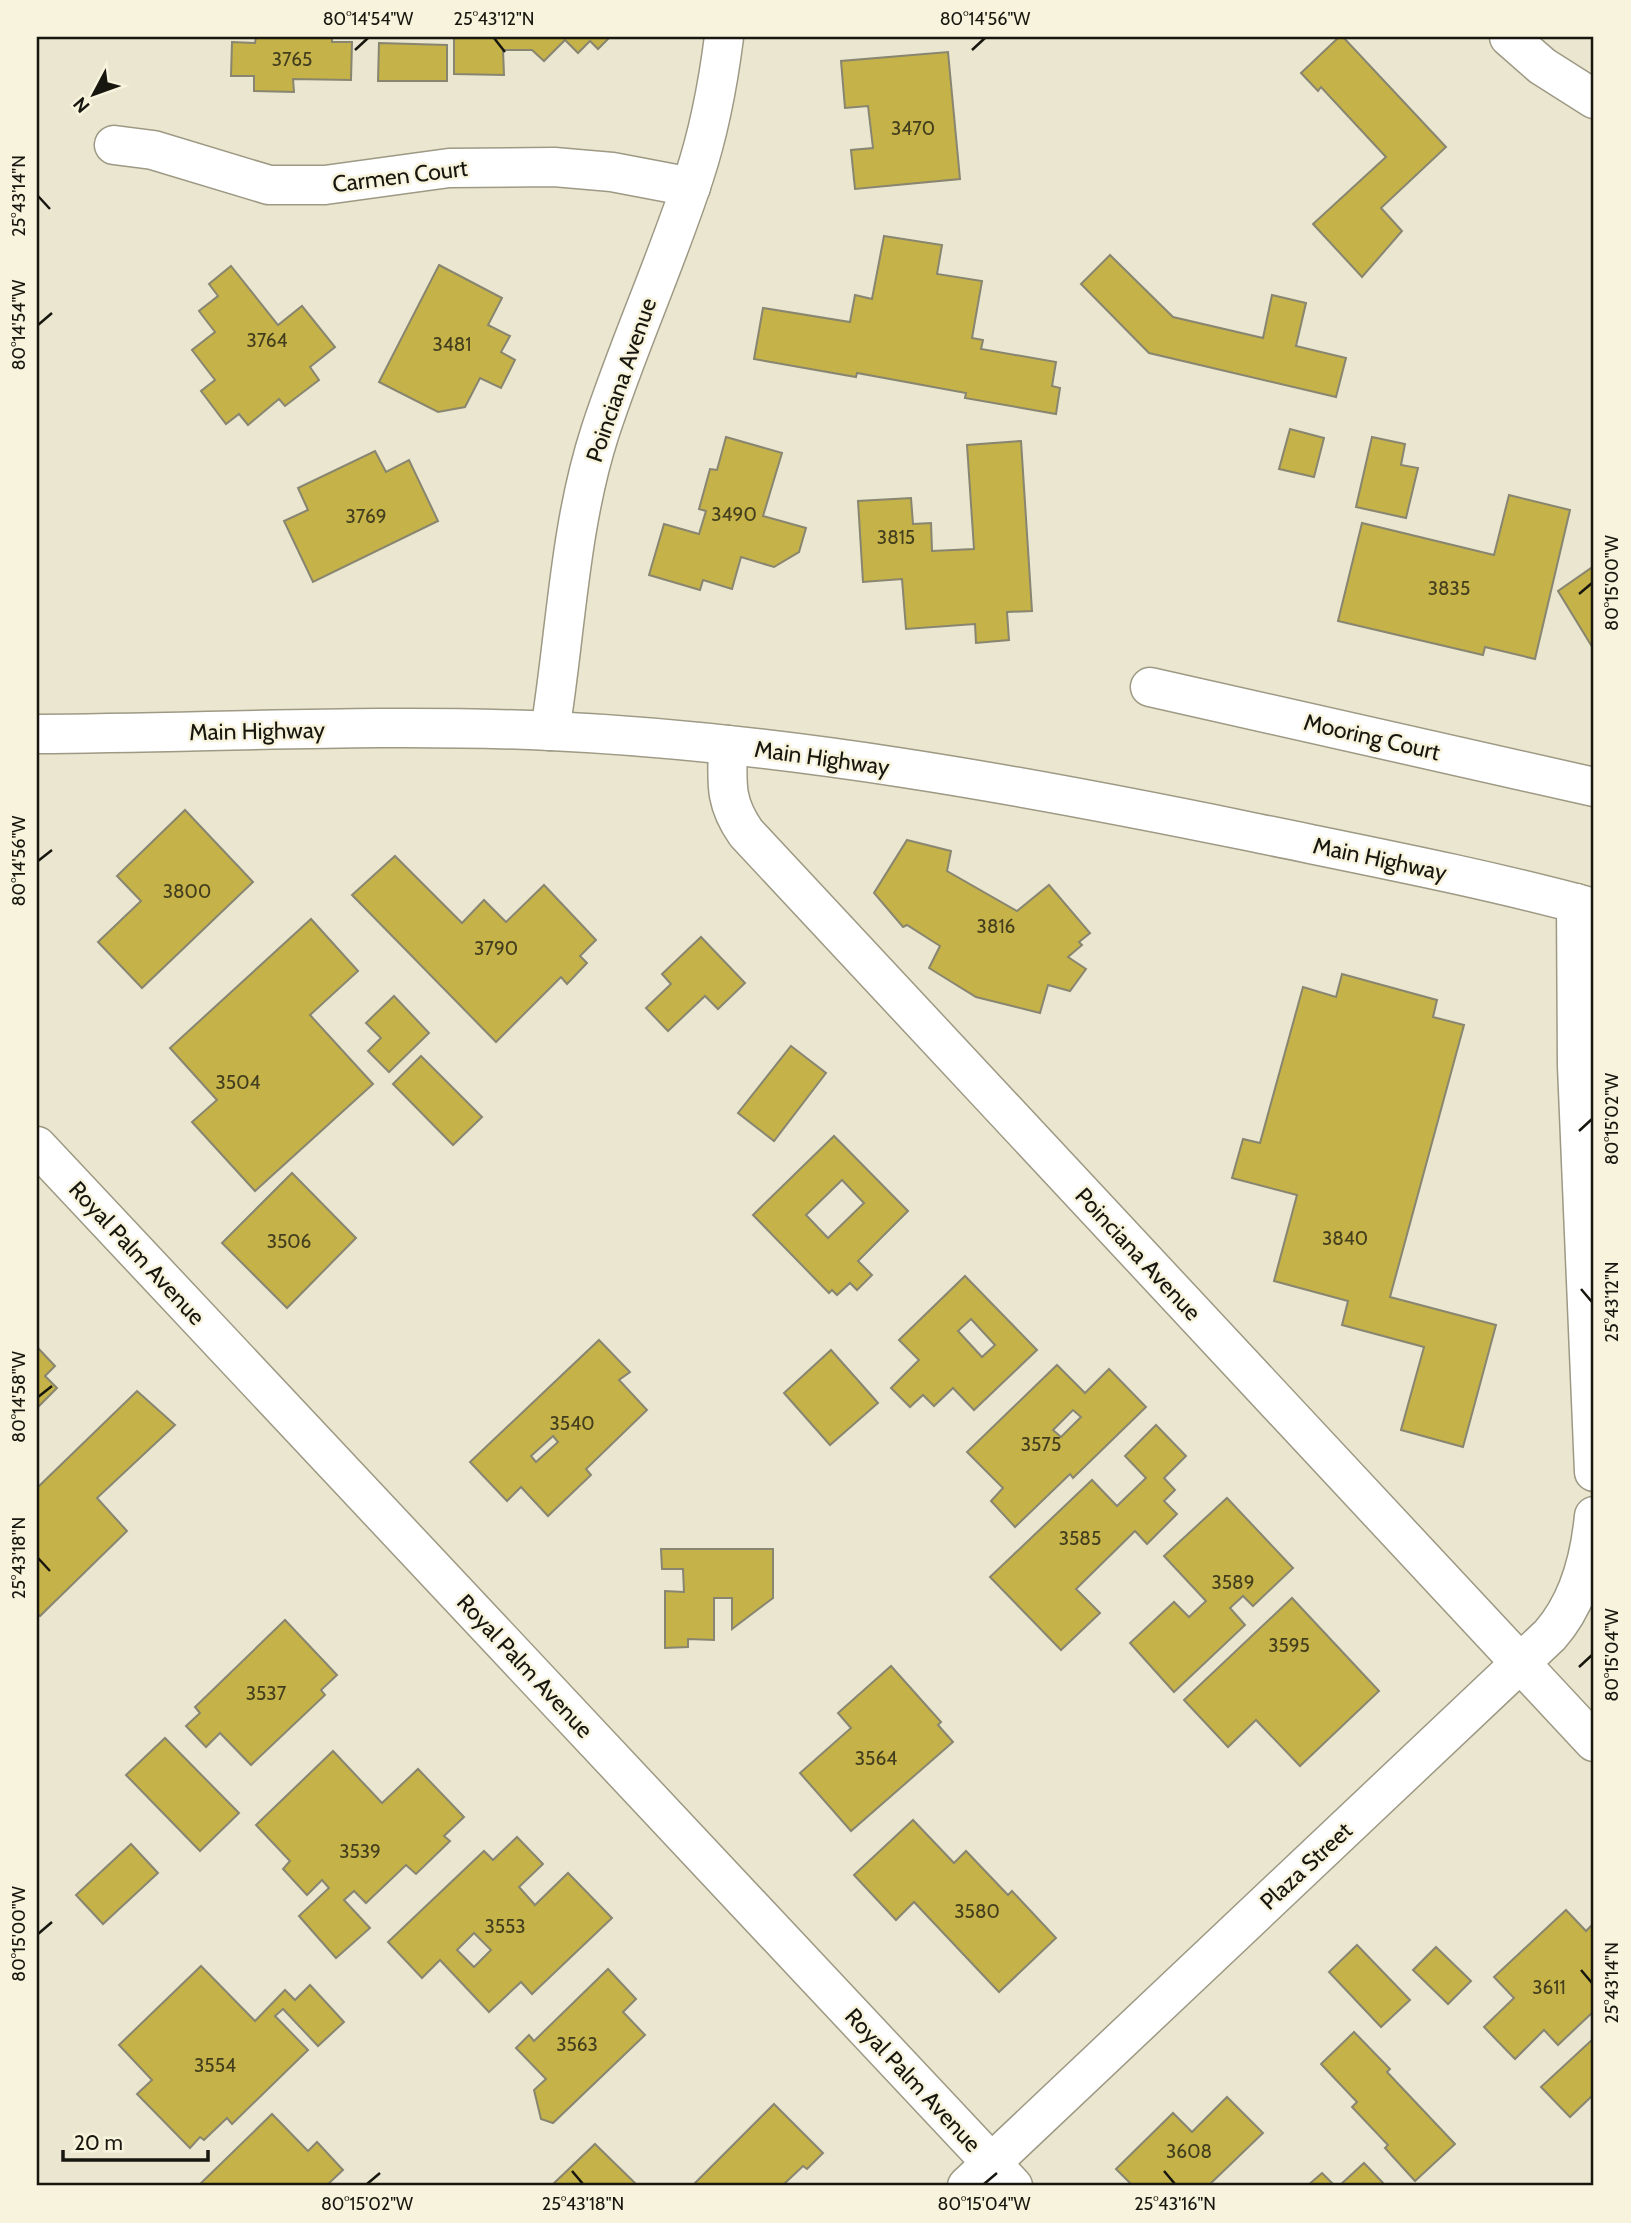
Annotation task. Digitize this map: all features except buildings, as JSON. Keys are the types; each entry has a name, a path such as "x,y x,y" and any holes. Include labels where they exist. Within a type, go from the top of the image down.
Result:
{"street":[{"name":"Poinciana Avenue","path":"550,731 579,516 588,473 600,432 691,187 716,93 724,37"},
{"path":"1509,37 1542,66 1594,99"},
{"name":"Carmen Court","path":"114,145 153,150 280,186 325,185 449,168 530,167 612,172 691,187"},
{"name":"Mooring Court","path":"1150,687 1594,787"},
{"name":"Main Highway","path":"37,734 315,730 550,731 728,745 1046,791 1464,876 1585,906"},
{"name":"Poinciana Avenue","path":"728,745 728,798 731,809 746,833 1594,1742"},
{"path":"1585,906 1577,1066 1594,1472"},
{"name":"Royal Palm Avenue","path":"37,1146 991,2179"},
{"name":"Plaza Street","path":"991,2179 1556,1629 1569,1609 1588,1559 1594,1516"}]}
